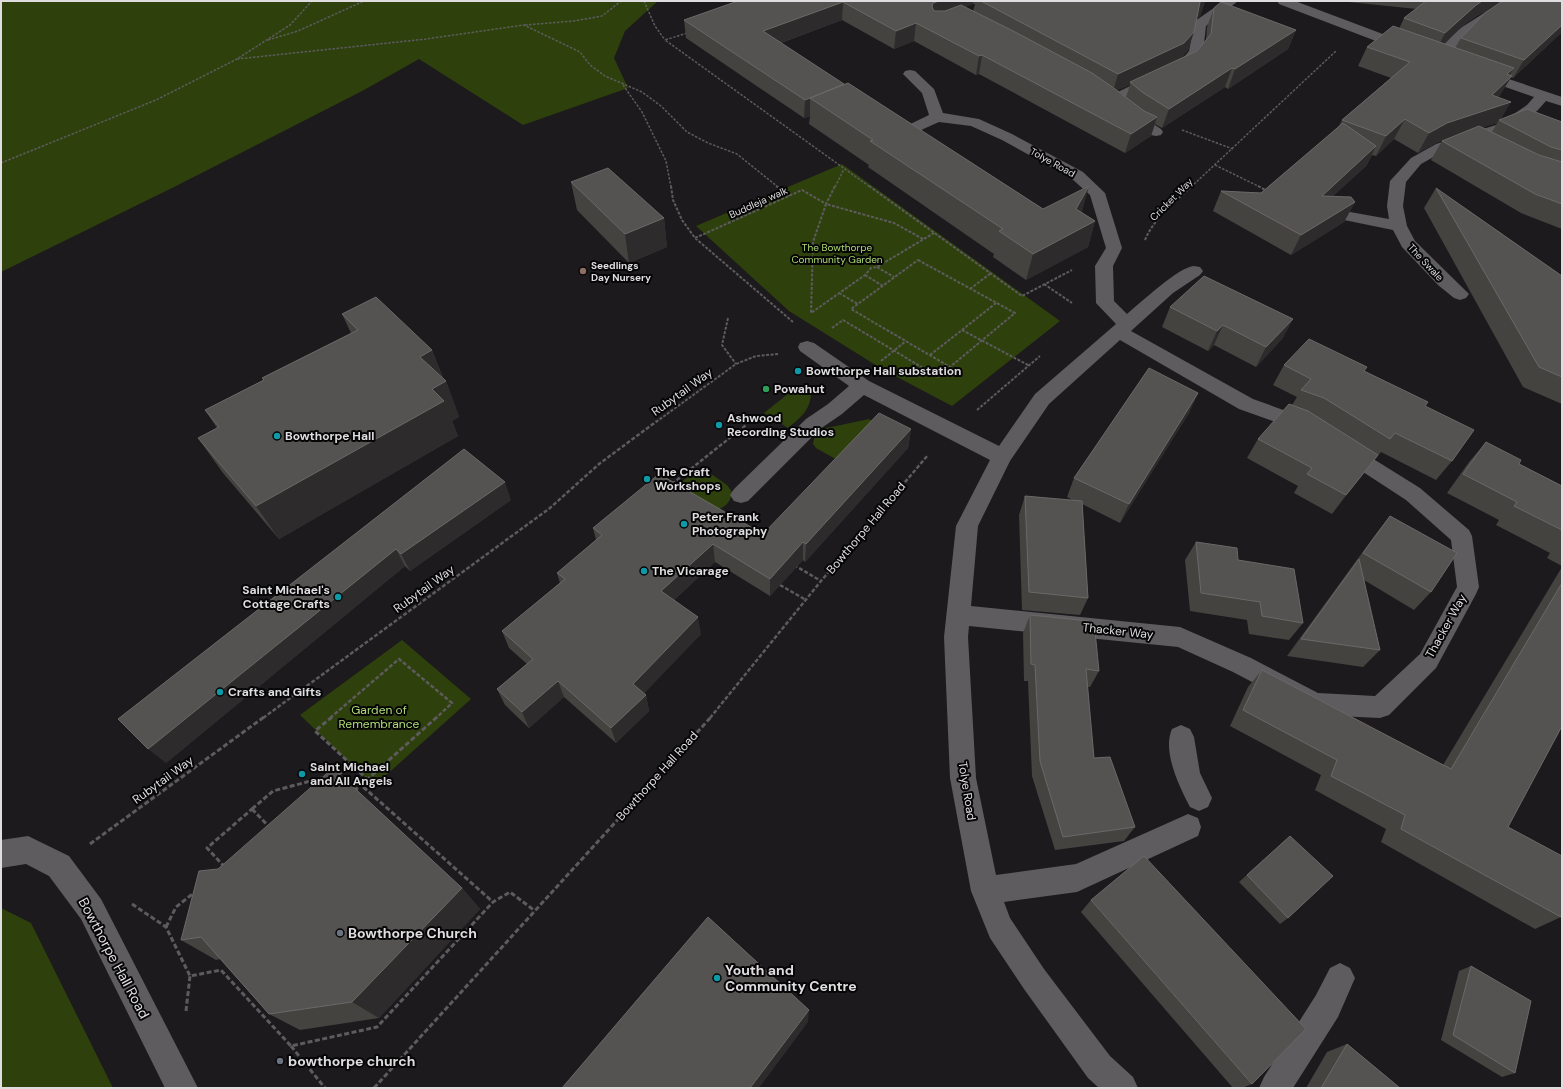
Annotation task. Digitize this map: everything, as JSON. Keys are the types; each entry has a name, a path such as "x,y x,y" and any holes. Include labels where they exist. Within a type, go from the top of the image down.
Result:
{"street":[{"path":"1112,100 1184,66 1196,52 1200,24 1232,1"},
{"path":"1283,1 1453,64"},
{"path":"1438,58 1464,32 1494,12 1505,8 1513,9"},
{"path":"1468,69 1562,102"},
{"path":"905,132 937,117 929,92 910,74"},
{"path":"1099,92 1112,100 1130,116 1156,132"},
{"name":"The Swale","path":"1460,294 1444,281 1408,243 1399,226 1396,206 1398,181 1416,161 1441,148 1504,127 1532,108 1542,95"},
{"name":"Tolye Road","path":"937,117 974,122 1007,136 1078,175 1097,193 1114,248"},
{"path":"1470,138 1491,149"},
{"path":"1350,217 1399,226"},
{"path":"1114,248 1104,266 1105,303 1122,327"},
{"name":"Tolye Road","path":"1122,1088 1099,1067 1034,979 1000,928 985,891 963,778 956,637 967,526 1002,458 1042,399 1122,327 1167,289 1194,271"},
{"name":"Thacker Way","path":"958,615 1180,637 1242,666 1315,704 1380,707 1428,661 1468,587 1461,536 1413,494 1304,424 1246,404 1153,352 1122,327"},
{"path":"807,347 862,386 1002,458"},
{"path":"741,495 813,424 835,409 862,386"},
{"path":"1181,737 1188,775 1199,798"},
{"path":"985,891 1077,878 1188,827"},
{"name":"Bowthorpe Hall Road","path":"1,854 28,850 60,866 90,909 182,1088"},
{"path":"1275,1088 1327,1006 1340,978"}],"path":[{"path":"1,163 156,100 237,59 290,25 312,1"},
{"path":"265,41 298,31 364,1"},
{"path":"237,59 426,39 524,25 574,21 602,16 621,1"},
{"path":"644,1 655,26 665,40 1022,296 1114,248"},
{"path":"524,25 580,52 590,65 605,76 642,92 661,106 687,132 708,143 737,154 769,181 790,196"},
{"path":"665,40 694,30"},
{"name":"Cricket Way","path":"1142,246 1148,233 1162,215 1358,30"},
{"path":"623,85 642,112 666,161 673,200 682,220 695,238 806,334 807,347"},
{"path":"1182,130 1233,149"},
{"path":"1215,165 1268,192"},
{"path":"844,169 826,204 813,242 811,313 865,275 872,268 877,267 934,233"},
{"name":"Buddleja walk","path":"695,238 802,190 826,204"},
{"path":"826,204 894,223 923,239"},
{"path":"843,320 938,377 1015,313 918,260 851,309 950,367"},
{"path":"877,267 894,277"},
{"path":"970,289 991,273"},
{"path":"865,275 883,286"},
{"path":"1044,284 1089,316 1105,303"},
{"path":"839,293 858,304"},
{"path":"930,355 996,303"},
{"path":"728,318 723,333 722,345 736,364"},
{"path":"962,330 1028,365"},
{"name":"Rubytail Way","path":"60,866 550,508 599,464 736,364 756,356 788,353 807,347"},
{"path":"972,415 1040,356"},
{"name":"Bowthorpe Hall Road","path":"374,1088 715,712 806,600 929,454"},
{"path":"788,561 821,582"},
{"path":"780,585 806,600"},
{"path":"349,795 361,785 452,703 399,659 315,731 367,779"},
{"path":"332,776 355,768"},
{"path":"287,836 279,837 234,877 207,848 273,791 324,777"},
{"path":"361,785 493,902"},
{"path":"252,809 279,837"},
{"path":"218,872 223,866"},
{"path":"166,927 176,907 200,887"},
{"path":"291,1046 377,1027 493,902 510,892 535,911"},
{"path":"90,909 114,893 166,927 190,976 221,970 291,1046 325,1088"}],"green space":[{"path":"1,1 658,1 625,31 614,58 628,88 523,125 419,59 364,90 176,186 1,272"},
{"name":"The Bowthorpe Community Garden","path":"842,164 1060,321 952,406 882,369 789,311 696,226"},
{"path":"805,388 811,393 809,405 801,417 788,428 764,413 789,393"},
{"path":"869,419 875,423 839,461 816,448 813,444 815,434 822,429"},
{"path":"704,469 727,485 732,492 730,499 726,504 714,511 673,489 696,470"},
{"name":"Garden of Remembrance","path":"402,640 471,699 374,786 300,715"},
{"path":"1,908 31,923 113,1088 1,1088"}],"building":[{"path":"738,1 939,1 933,3 932,7 934,11 945,11 961,5 1092,73 1144,111 1157,117 1131,134 982,55 979,56 916,23 896,31 843,2 763,31 844,84 805,100 684,20"},
{"path":"981,1 1202,1 1200,2 1194,32 1184,43 1118,74"},
{"path":"1426,1 1482,1 1445,33 1404,18"},
{"path":"1504,1 1562,2 1562,25 1524,60 1461,38 1485,13"},
{"path":"1221,2 1296,30 1235,69 1232,68 1169,109 1142,92 1130,82 1197,51 1211,34 1214,8"},
{"path":"1393,26 1514,68 1507,74 1512,76 1492,95 1511,102 1447,123 1429,133 1405,119 1386,136 1342,120 1410,62 1367,47"},
{"path":"848,83 1043,209 1089,186 1076,209 1095,221 1033,254 999,231 1003,229 870,141 873,140 810,98"},
{"path":"1527,109 1562,122 1562,150 1551,147 1499,120"},
{"path":"1343,123 1376,146 1322,196 1351,197 1355,202 1301,235 1221,191 1261,193"},
{"path":"1479,126 1539,155 1562,162 1562,204 1535,194 1442,141"},
{"path":"608,168 664,218 625,234 571,182"},
{"path":"1436,188 1562,276 1562,377 1539,367"},
{"path":"1204,276 1293,319 1266,347 1223,325 1217,331 1170,307"},
{"path":"376,297 432,350 420,357 446,381 432,389 444,401 256,506 198,438 219,427 205,410 264,380 262,378 358,330 342,314"},
{"path":"1309,339 1367,367 1364,371 1428,402 1425,406 1474,430 1452,461 1395,433 1390,439 1324,398 1301,390 1311,379 1284,365"},
{"path":"1149,368 1198,393 1129,504 1074,478"},
{"path":"1289,404 1308,411 1378,455 1346,495 1307,474 1312,468 1258,439"},
{"path":"879,413 911,429 806,544 803,542 770,579 713,544 661,591 698,617 633,684 646,695 611,728 558,681 522,712 497,689 533,659 502,631 565,579 557,573 602,535 593,528 659,474 763,534"},
{"path":"1486,442 1521,460 1519,464 1562,486 1562,530 1514,506 1517,502 1463,474"},
{"path":"464,449 505,482 401,554 396,549 148,749 118,719"},
{"path":"1025,496 1082,501 1088,598 1029,592"},
{"path":"1390,516 1457,553 1431,592 1363,553"},
{"path":"1196,542 1237,548 1238,560 1294,569 1303,623 1262,616 1260,602 1201,593"},
{"path":"1359,559 1380,650 1301,639"},
{"path":"1562,583 1562,726 1508,827 1562,856 1561,917 1401,829 1405,815 1331,776 1337,760 1243,710 1262,670 1451,769"},
{"path":"1030,615 1089,621 1090,630 1095,631 1099,671 1086,669 1094,758 1110,757 1135,827 1063,837 1040,761 1035,665 1031,664"},
{"name":"Bowthorpe Church","path":"333,768 462,888 352,1002 269,1014 201,937 181,940 199,871 218,869"},
{"path":"1290,836 1333,876 1288,918 1247,875"},
{"path":"1144,856 1306,1029 1252,1084 1091,900"},
{"name":"Youth and Community Centre","path":"708,917 809,1010 750,1088 562,1088"},
{"path":"1471,966 1531,1001 1515,1073 1453,1035"},
{"path":"1347,1044 1400,1088 1321,1088"}],"place":[{"name":"Seedlings Day Nursery","path":"583,271"},
{"name":"Bowthorpe Hall substation","path":"798,371"},
{"name":"Powahut","path":"766,389"},
{"name":"Ashwood Recording Studios","path":"719,425"},
{"name":"Bowthorpe Hall","path":"277,436"},
{"name":"The Craft Workshops","path":"647,479"},
{"name":"Peter Frank Photography","path":"684,524"},
{"name":"The Vicarage","path":"644,571"},
{"name":"Saint Michael's Cottage Crafts","path":"338,597"},
{"name":"Crafts and Gifts","path":"220,692"},
{"name":"Saint Michael and All Angels","path":"302,774"},
{"name":"Bowthorpe Church","path":"340,933"},
{"name":"Youth and Community Centre","path":"717,978"},
{"name":"bowthorpe church","path":"280,1061"}]}
